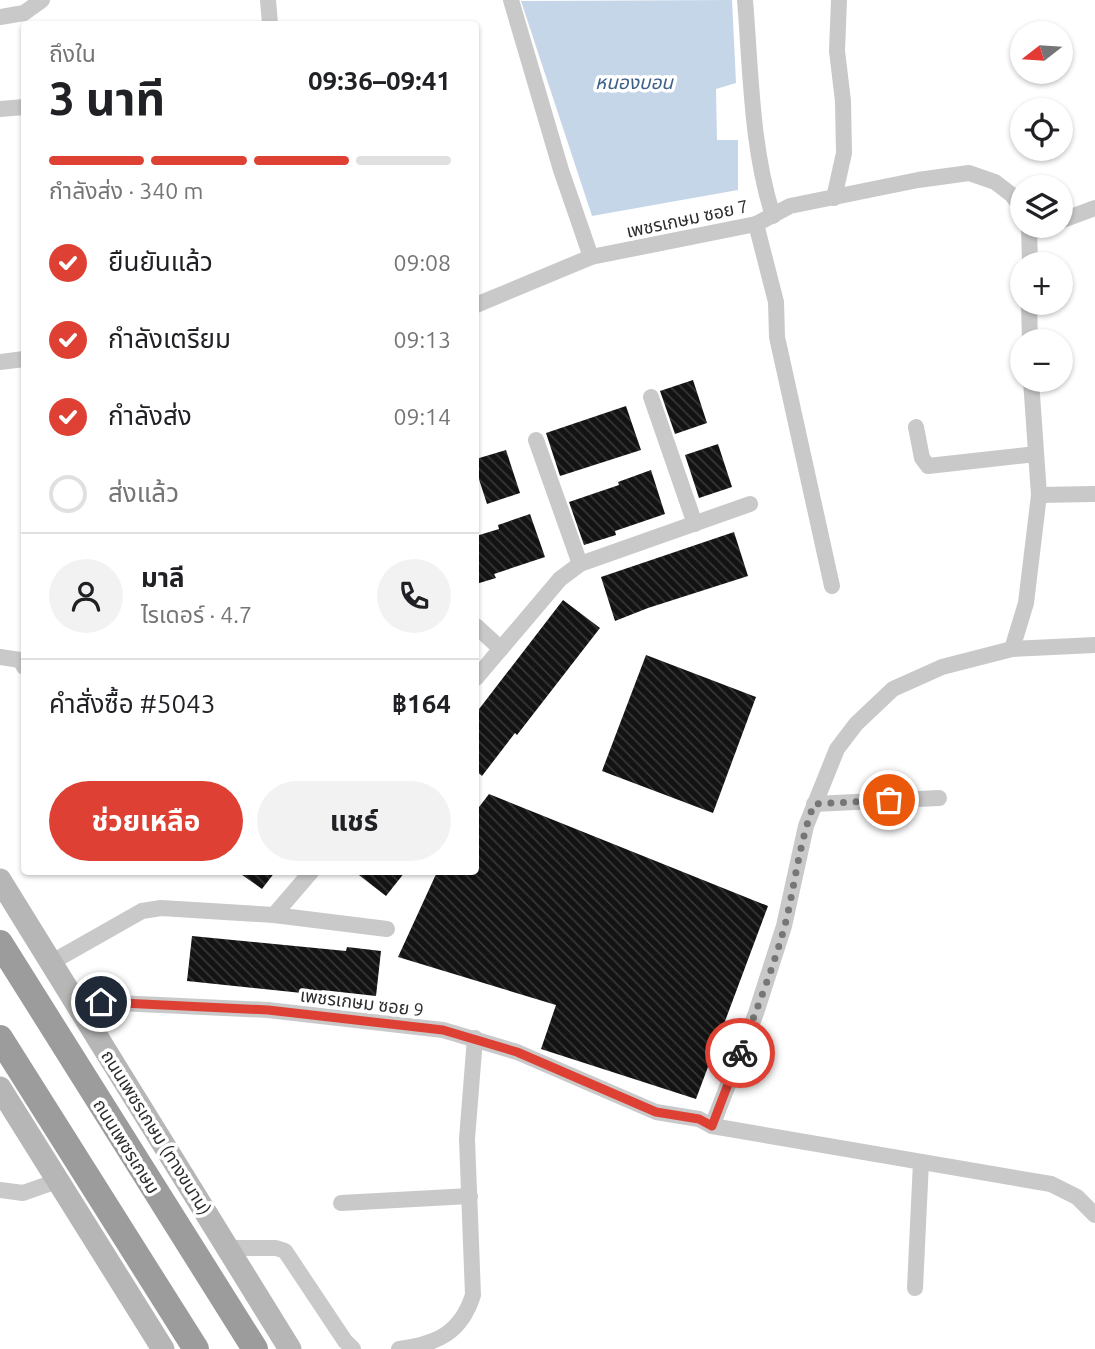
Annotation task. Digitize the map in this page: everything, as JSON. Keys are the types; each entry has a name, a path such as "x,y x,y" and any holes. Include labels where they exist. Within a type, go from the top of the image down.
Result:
{"highway":[{"name":"ถนนเพชรเกษม","path":"0,943 255,1349"},
{"path":"0,1038 196,1349"}],"main road":[{"name":"ถนนเพชรเกษม (ทางขนาน)","path":"0,880 290,1349"},
{"path":"0,1088 163,1349"}],"street":[{"path":"0,16 24,13 42,0"},
{"path":"268,0 270,21"},
{"path":"512,0 557,158 591,257"},
{"path":"745,0 756,133 763,185 772,216"},
{"path":"834,198 844,153 843,101 837,51 839,0"},
{"path":"0,109 21,107"},
{"name":"เพชรเกษม ซอย 7","path":"479,303 591,257 756,225 790,206 918,180 969,173 995,182 1010,193"},
{"path":"1073,216 1095,208"},
{"path":"756,225 776,302 777,337 832,586"},
{"path":"0,362 21,360"},
{"path":"1012,649 1026,603 1039,495 1032,392"},
{"path":"651,397 695,524"},
{"path":"916,427 922,458 928,466 1036,454"},
{"path":"536,440 580,564"},
{"path":"1039,495 1095,494"},
{"path":"479,674 560,579 580,564 750,504"},
{"path":"479,629 500,649"},
{"path":"712,1126 756,1013 784,926 806,826 837,749 856,724 893,689 942,667 1012,649 1095,645"},
{"path":"0,657 21,662"},
{"path":"814,804 939,798"},
{"path":"274,915 308,875"},
{"path":"52,962 142,911 161,908 274,915 387,929"},
{"name":"เพชรเกษม ซอย 9","path":"75,1001 268,1010 443,1030 517,1052 656,1112 699,1119 712,1126 1051,1184 1077,1197 1095,1215"},
{"path":"399,1349 422,1346 451,1332 468,1311 473,1296 467,1139 475,1038"},
{"path":"915,1288 921,1162"},
{"path":"0,1190 23,1193 57,1181"},
{"path":"341,1203 470,1196"},
{"path":"229,1248 276,1248 285,1251 353,1349"}],"water":[{"name":"หนองบอน","path":"732,0 736,83 716,89 717,140 738,140 738,190 592,216 521,1"}],"building":[{"path":"693,380 707,423 675,434 660,391"},
{"path":"626,406 641,450 560,476 546,433"},
{"path":"718,444 732,487 699,498 685,455"},
{"path":"506,450 520,493 487,504 479,479 479,458"},
{"path":"651,470 665,514 584,545 569,502 619,485 618,482"},
{"path":"530,514 545,557 494,574 496,578 479,583 479,535 499,529 498,525"},
{"path":"734,532 748,576 615,621 601,577"},
{"path":"563,600 600,628 482,776 479,774 479,709"},
{"path":"646,655 756,697 713,813 602,771"},
{"path":"489,794 768,906 696,1099 541,1049 556,1005 398,957 436,875 479,875 479,807"},
{"path":"242,875 273,875 262,889"},
{"path":"359,875 403,875 386,896"},
{"path":"192,936 346,951 347,947 381,951 376,996 322,990 321,995 187,981"}],"way so far":[{"path":"740,1053 784,926 806,826 814,804 889,800"}],"route":[{"path":"101,1002 268,1010 443,1030 517,1052 656,1112 699,1119 712,1126 740,1053"}]}
